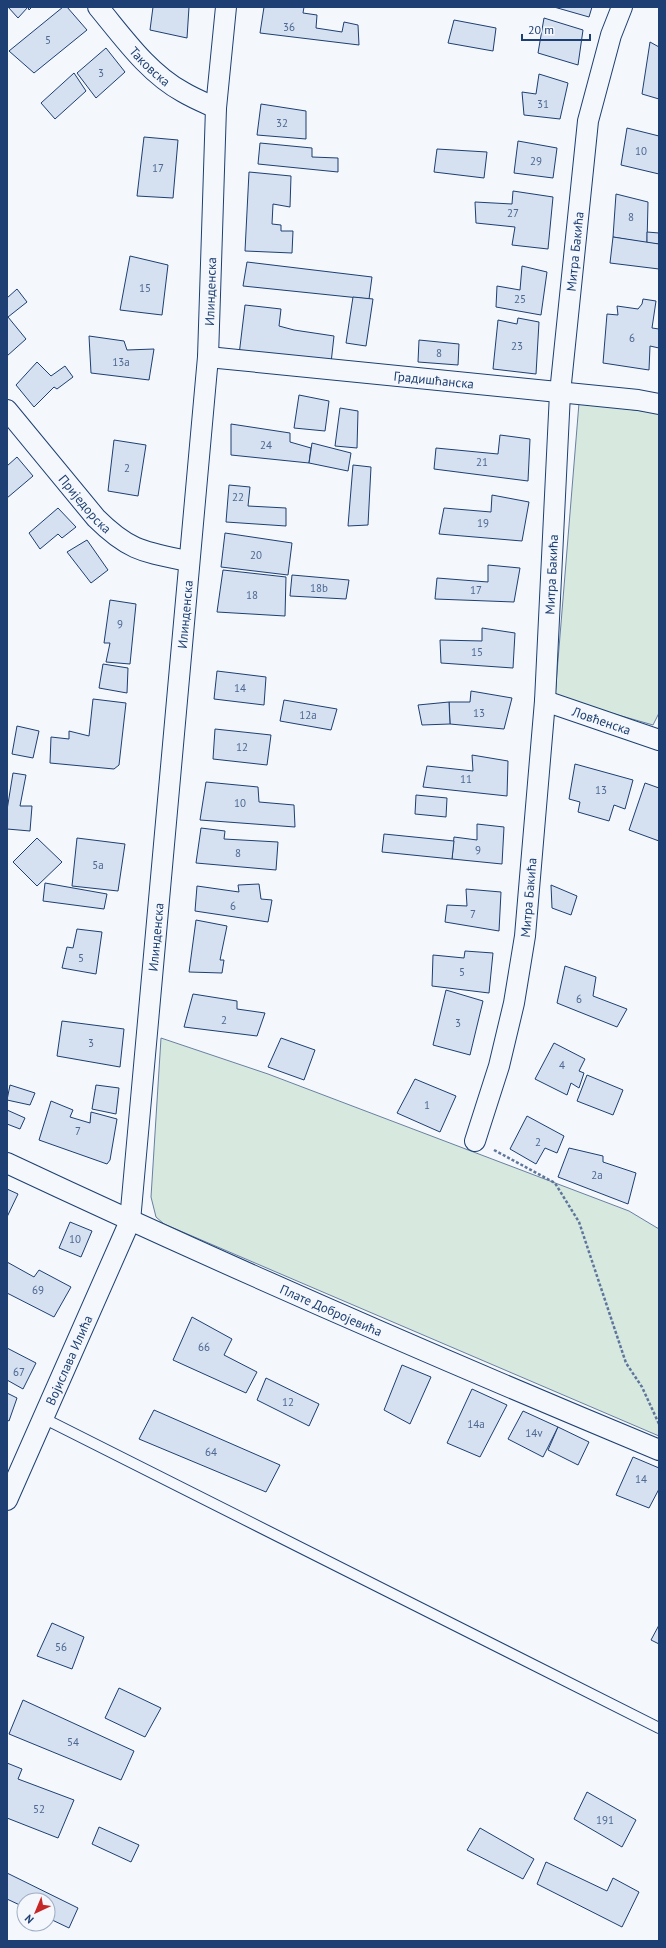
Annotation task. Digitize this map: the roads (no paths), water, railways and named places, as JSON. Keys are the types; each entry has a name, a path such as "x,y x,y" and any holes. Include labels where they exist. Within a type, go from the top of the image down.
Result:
{"street":[{"name":"Таковска","path":"98,7 130,46 156,72 182,92 216,108"},
{"name":"Илинденска","path":"130,1221 188,561 208,357 216,108 226,7"},
{"name":"Митра Бакића","path":"476,1141 499,1066 514,1003 525,936 545,701 560,393 588,121 611,35 622,7"},
{"name":"Градишћанска","path":"208,357 638,400 659,404"},
{"name":"Приједорска","path":"7,410 96,518 112,534 144,552 188,561"},
{"name":"Ловћенска","path":"545,701 658,738"},
{"name":"Плате Добројевића","path":"7,1163 130,1221 544,1402 659,1450"},
{"name":"Војислава Илића","path":"7,1500 130,1221"}],"lane":[{"path":"43,1418 659,1728"}]}
